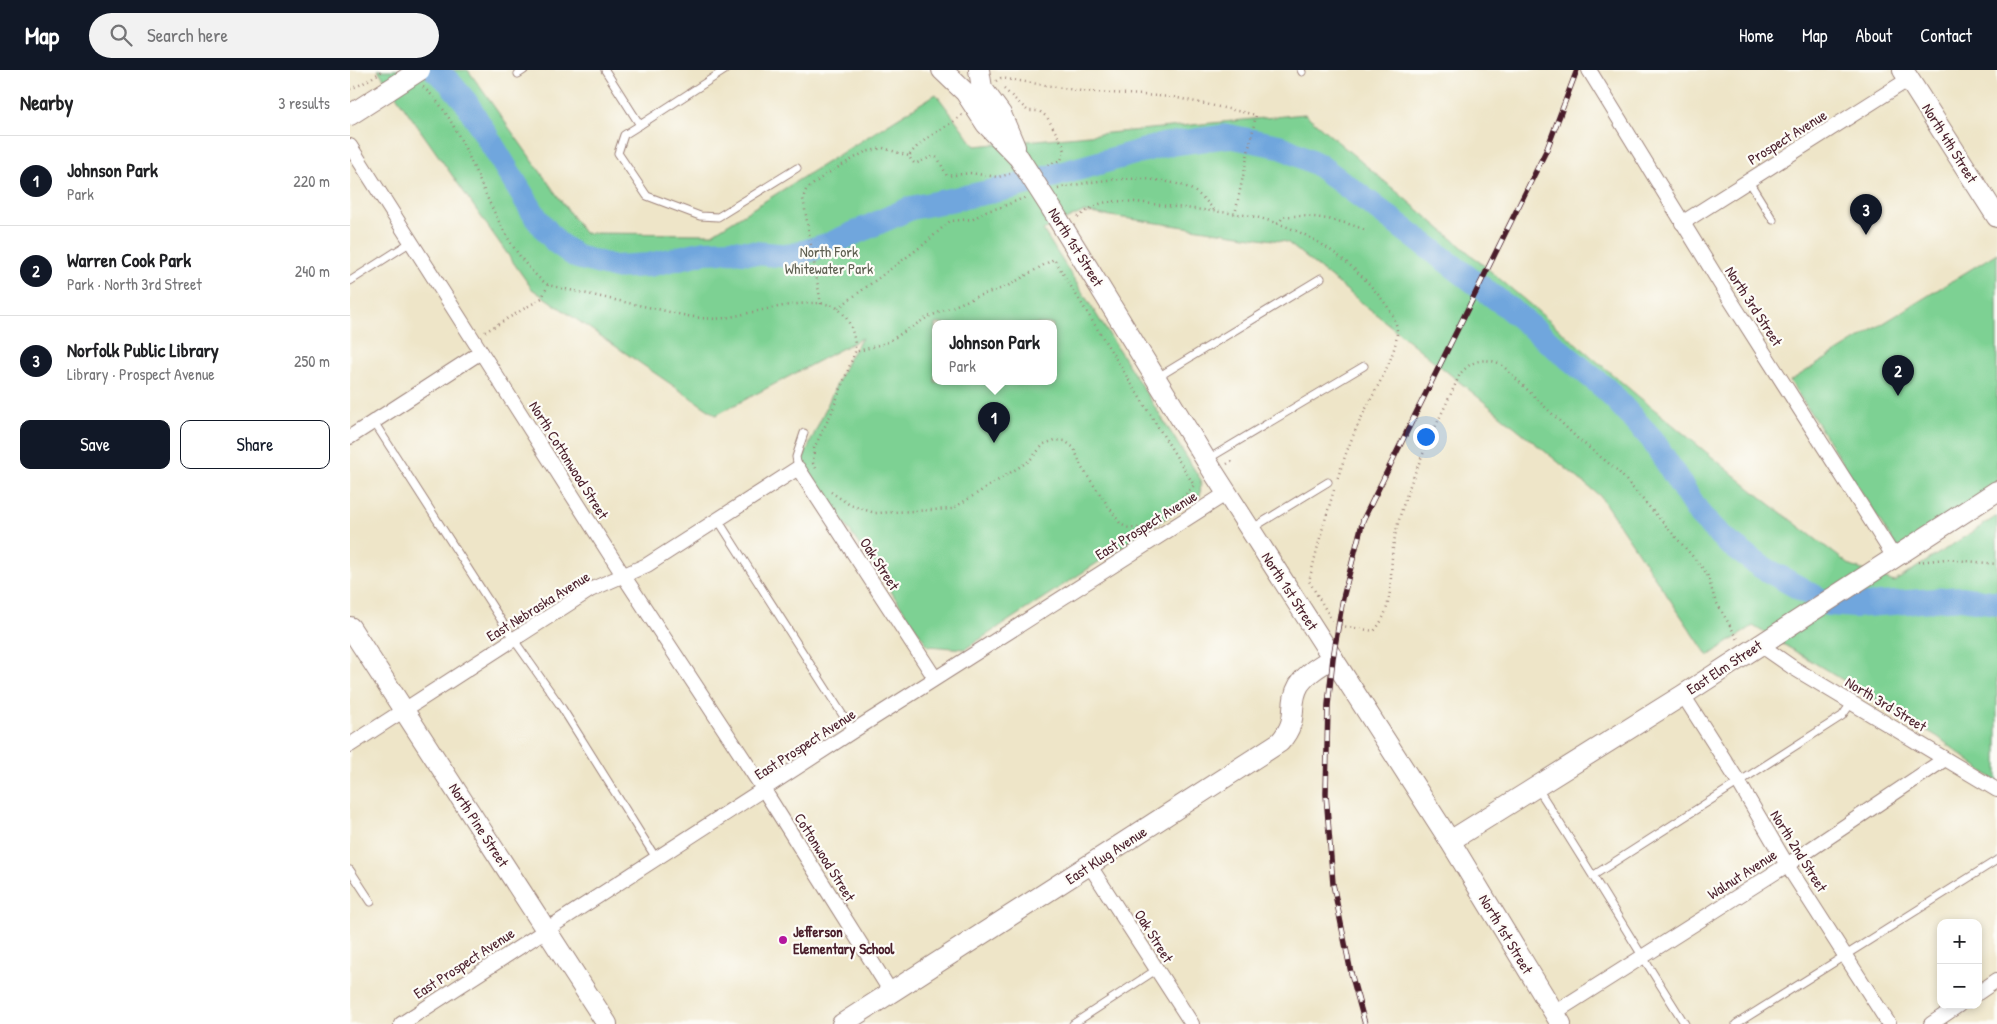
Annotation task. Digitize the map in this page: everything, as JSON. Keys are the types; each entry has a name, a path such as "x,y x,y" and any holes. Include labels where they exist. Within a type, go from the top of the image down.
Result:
{"street":[{"name":"North 1st Street","path":"942,70 965,92 986,124 1020,158"},
{"name":"North 3rd Street","path":"1588,70 1682,223 1900,553"},
{"name":"Prospect Avenue","path":"1682,223 1906,74"},
{"name":"North 4th Street","path":"1906,74 1997,217"},
{"name":"North 1st Street","path":"980,77 988,97 1001,114 1020,158 1054,210 1155,378 1450,841 1558,1018"},
{"path":"350,115 389,90 420,78"},
{"name":"North Cottonwood Street","path":"350,146 623,575 764,790"},
{"path":"350,437 481,352"},
{"name":"East Nebraska Avenue","path":"350,745 590,590 647,564 798,468"},
{"name":"Oak Street","path":"798,468 936,678"},
{"name":"East Elm Street","path":"1450,841 1682,695 1997,491"},
{"name":"East Prospect Avenue","path":"401,1024 853,731 1227,493"},
{"name":"North Pine Street","path":"350,627 607,1024"},
{"name":"North 3rd Street","path":"1753,648 1792,666 1997,790"},
{"name":"East Klug Avenue","path":"842,1024 1280,742 1289,732 1293,721 1295,696 1300,684 1312,671 1333,658"},
{"name":"North 2nd Street","path":"1682,695 1738,781 1787,865 1889,1024"},
{"name":"Walnut Avenue","path":"1558,1018 1642,957 1787,865 1945,759"},
{"name":"Cottonwood Street","path":"764,790 891,992"},
{"name":"Oak Street","path":"1090,866 1192,1024"},
{"path":"1982,990 1997,980"},
{"path":"1931,1024 1953,1009"}],"lane":[{"path":"605,70 640,125"},
{"path":"725,70 624,135 618,153 647,196 700,216 718,217 796,168"},
{"path":"1748,180 1773,220"},
{"path":"350,281 411,242"},
{"path":"1155,378 1321,278"},
{"path":"1206,460 1364,366"},
{"path":"374,422 514,640 562,708 656,858"},
{"path":"798,468 796,457 804,433"},
{"path":"1250,529 1328,482"},
{"path":"718,520 853,731"},
{"path":"1594,875 1842,716 1852,702"},
{"path":"1537,786 1685,1024"},
{"path":"1736,1024 1997,860"},
{"path":"350,870 370,902"},
{"path":"1073,1024 1156,970"}],"path":[{"path":"350,89 384,70"},
{"path":"980,77 993,82 1001,78 1081,91 1173,97 1256,115 1243,184 1235,214"},
{"path":"420,78 449,116 514,246 535,276 548,285 696,317 723,318 758,310 809,303 838,308 849,324 856,342 855,352 837,400 814,448 814,463 820,476"},
{"path":"821,304 803,198 806,190 824,175 865,152 883,148 909,156"},
{"path":"1057,190 1106,180 1155,181 1182,186 1207,201 1216,212"},
{"path":"838,308 923,245 950,221 973,218 986,210 999,208 1028,197"},
{"path":"1078,217 1095,206 1108,202 1252,216 1278,224 1319,242 1345,260 1366,280 1383,301 1397,328 1395,347 1356,427 1321,534 1309,581 1333,622 1342,626 1374,631 1382,622 1391,593 1393,546 1423,454 1460,374 1475,361 1491,360 1501,364 1578,438 1618,470 1701,566 1707,574 1715,600 1753,648"},
{"path":"1278,224 1283,217 1305,215 1357,226 1367,231"},
{"path":"829,490 850,505 875,513 952,509 1029,461 1038,448 1055,440 1065,441 1074,448 1085,472 1120,523 1128,528 1138,529 1169,511 1181,502 1194,485 1054,260 1006,287 978,296 928,318 886,343 855,352"},
{"path":"474,339 542,298 548,285"},
{"path":"1900,553 1914,562 1946,559 1997,564"}],"green space":[{"name":"North Fork Whitewater Park","path":"378,70 468,70 584,233 712,234 936,94 975,146 1305,114 1638,396 1762,498 1851,566 1894,582 1997,516 1997,782 1938,737 1753,626 1708,656 1600,496 1287,242 1083,212 1043,230 1201,480 1200,496 965,649 928,646 802,461 847,361 862,338 716,415 532,289"},
{"path":"1997,253 1997,485 1898,549 1790,381"}],"waterway":[{"path":"435,70 449,82 466,102 537,219 556,242 577,257 615,267 649,265 705,252 732,251 790,256 830,244 911,208 1013,187 1163,145 1228,136 1279,146 1317,164 1371,204 1506,306 1607,390 1652,439 1700,515 1726,541 1760,566 1828,604 1854,606 1961,598 1997,603"}],"railway":[{"path":"1365,1024 1351,973 1333,884 1326,794 1328,705 1333,658 1343,598 1363,520 1547,149 1577,70"}],"place":[{"name":"Norfolk Public Library","path":"1866,235"},
{"name":"Warren Cook Park","path":"1898,396"},
{"name":"Johnson Park","path":"994,443"},
{"name":"Jefferson Elementary School","path":"783,940"}]}
